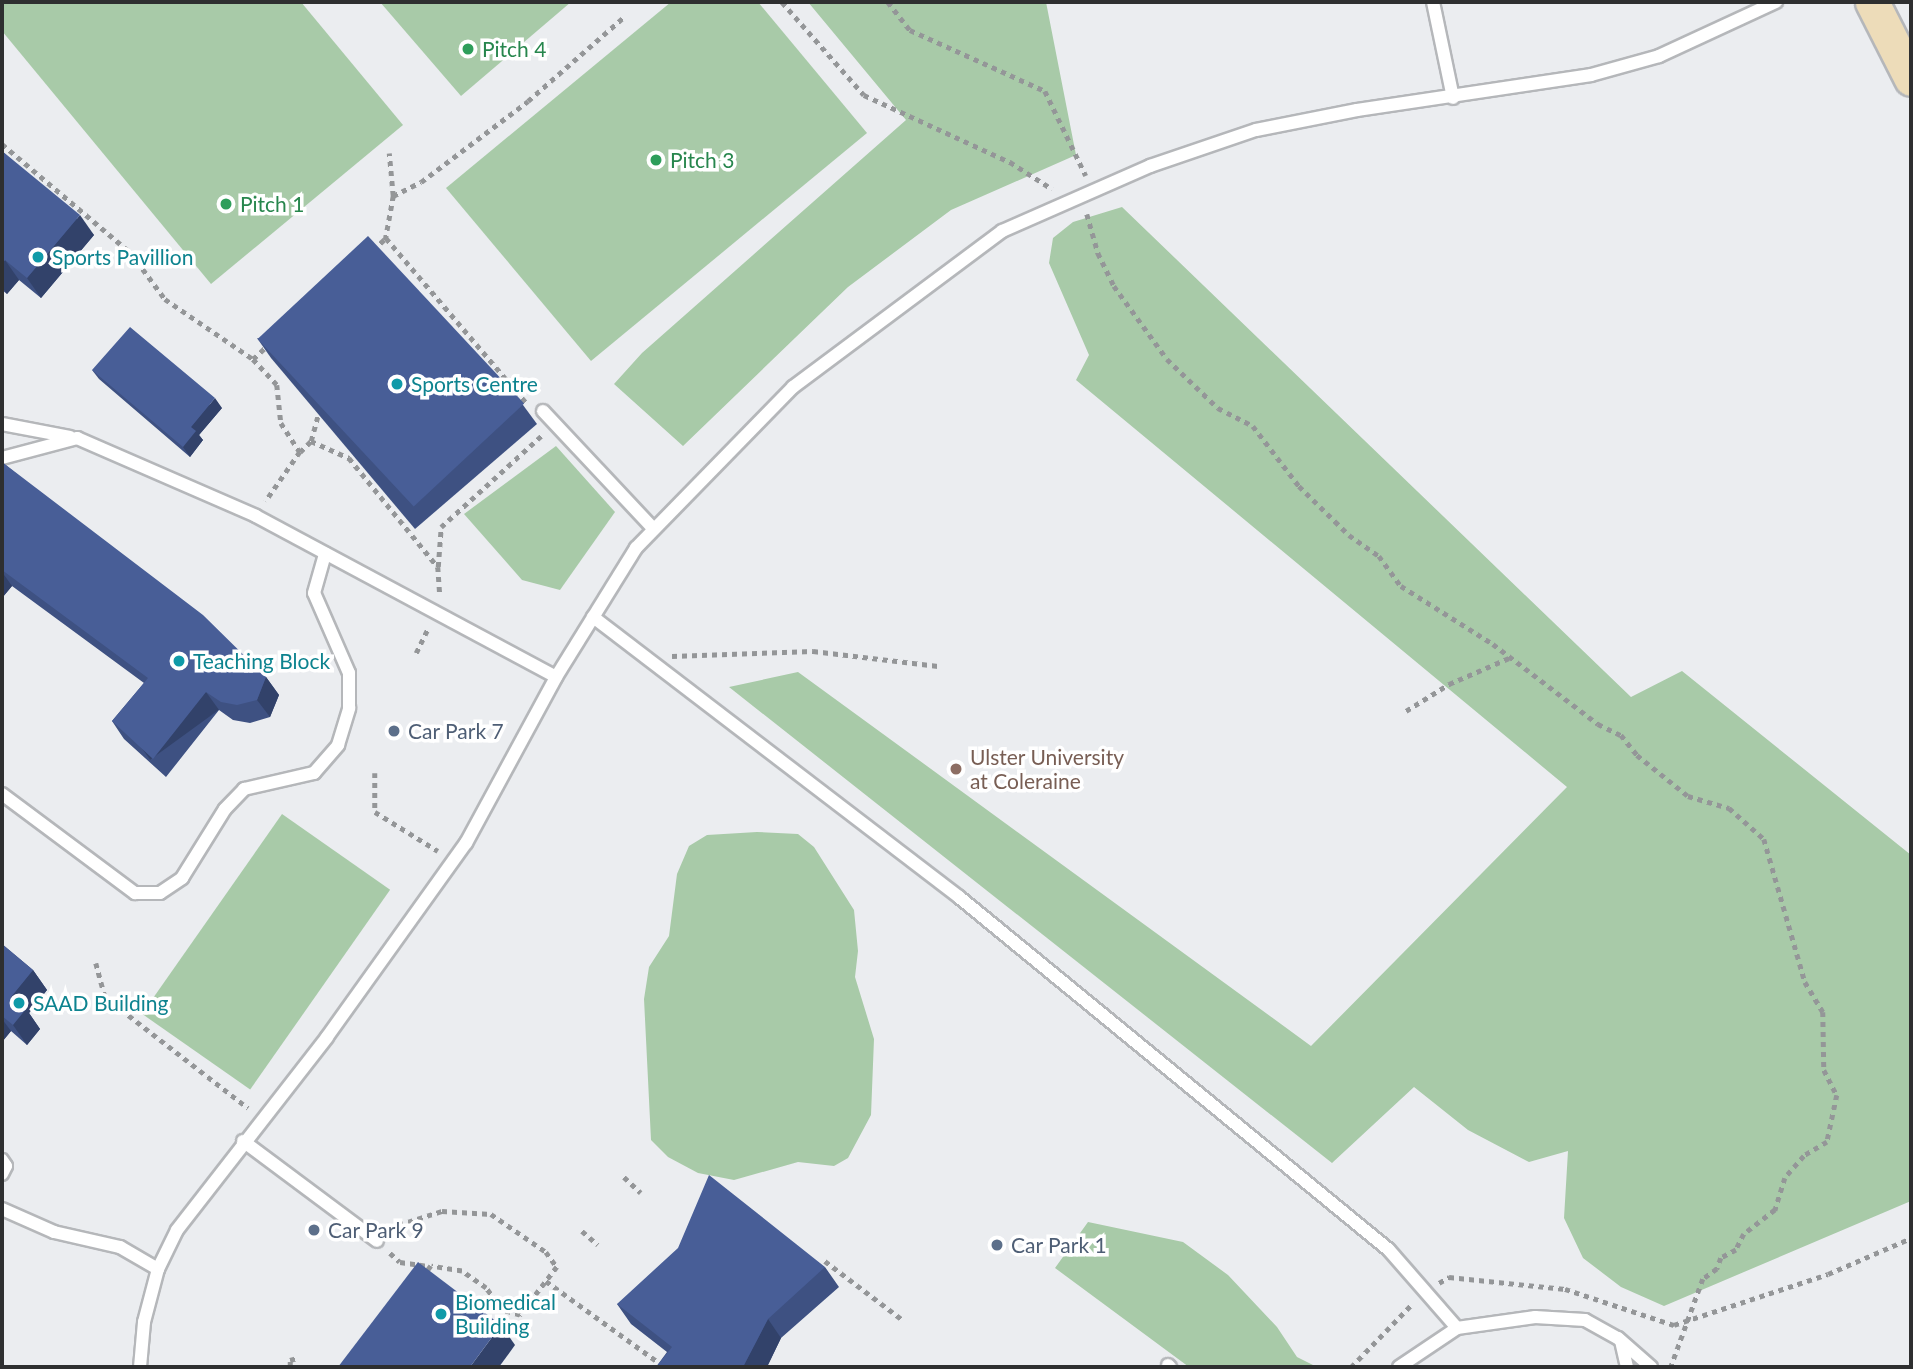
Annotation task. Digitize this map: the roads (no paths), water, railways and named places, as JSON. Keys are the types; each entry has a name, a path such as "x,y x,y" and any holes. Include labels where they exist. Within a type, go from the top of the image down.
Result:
{"main road":[{"path":"1872,2 1911,79"}],"lane":[{"path":"1433,2 1453,98"},
{"path":"140,1367 144,1322 158,1269 177,1230 243,1141 327,1037 454,860 556,677 652,527 793,387 1002,231 1150,166 1256,130 1591,75 1659,56 1776,2"},
{"path":"539,413 652,527"},
{"path":"2,424 77,438 256,516 556,677"},
{"path":"2,458 77,438"},
{"path":"2,794 135,893 160,893 182,878 225,809 244,789 314,773 338,745 349,708 349,673 314,593 325,554"},
{"path":"593,617 959,897 1390,1250 1457,1328"},
{"path":"243,1141 377,1241"},
{"path":"2,1160 6,1166 2,1174"},
{"path":"2,1209 54,1233 120,1247 158,1269"},
{"path":"1399,1367 1457,1328 1491,1320 1564,1318 1585,1320 1618,1338 1651,1367"},
{"path":"1618,1338 1624,1344 1627,1367"}],"place":[{"name":"Pitch 4","path":"468,49"},
{"name":"Pitch 3","path":"656,160"},
{"name":"Pitch 1","path":"226,204"},
{"name":"Sports Pavillion","path":"38,257"},
{"name":"Sports Centre","path":"397,384"},
{"name":"Teaching Block","path":"179,661"},
{"name":"Car Park 7","path":"394,731"},
{"name":"Ulster University at Coleraine","path":"956,769"},
{"name":"SAAD Building","path":"19,1003"},
{"name":"Car Park 9","path":"314,1230"},
{"name":"Car Park 1","path":"997,1245"},
{"name":"Biomedical Building","path":"441,1314"}]}
